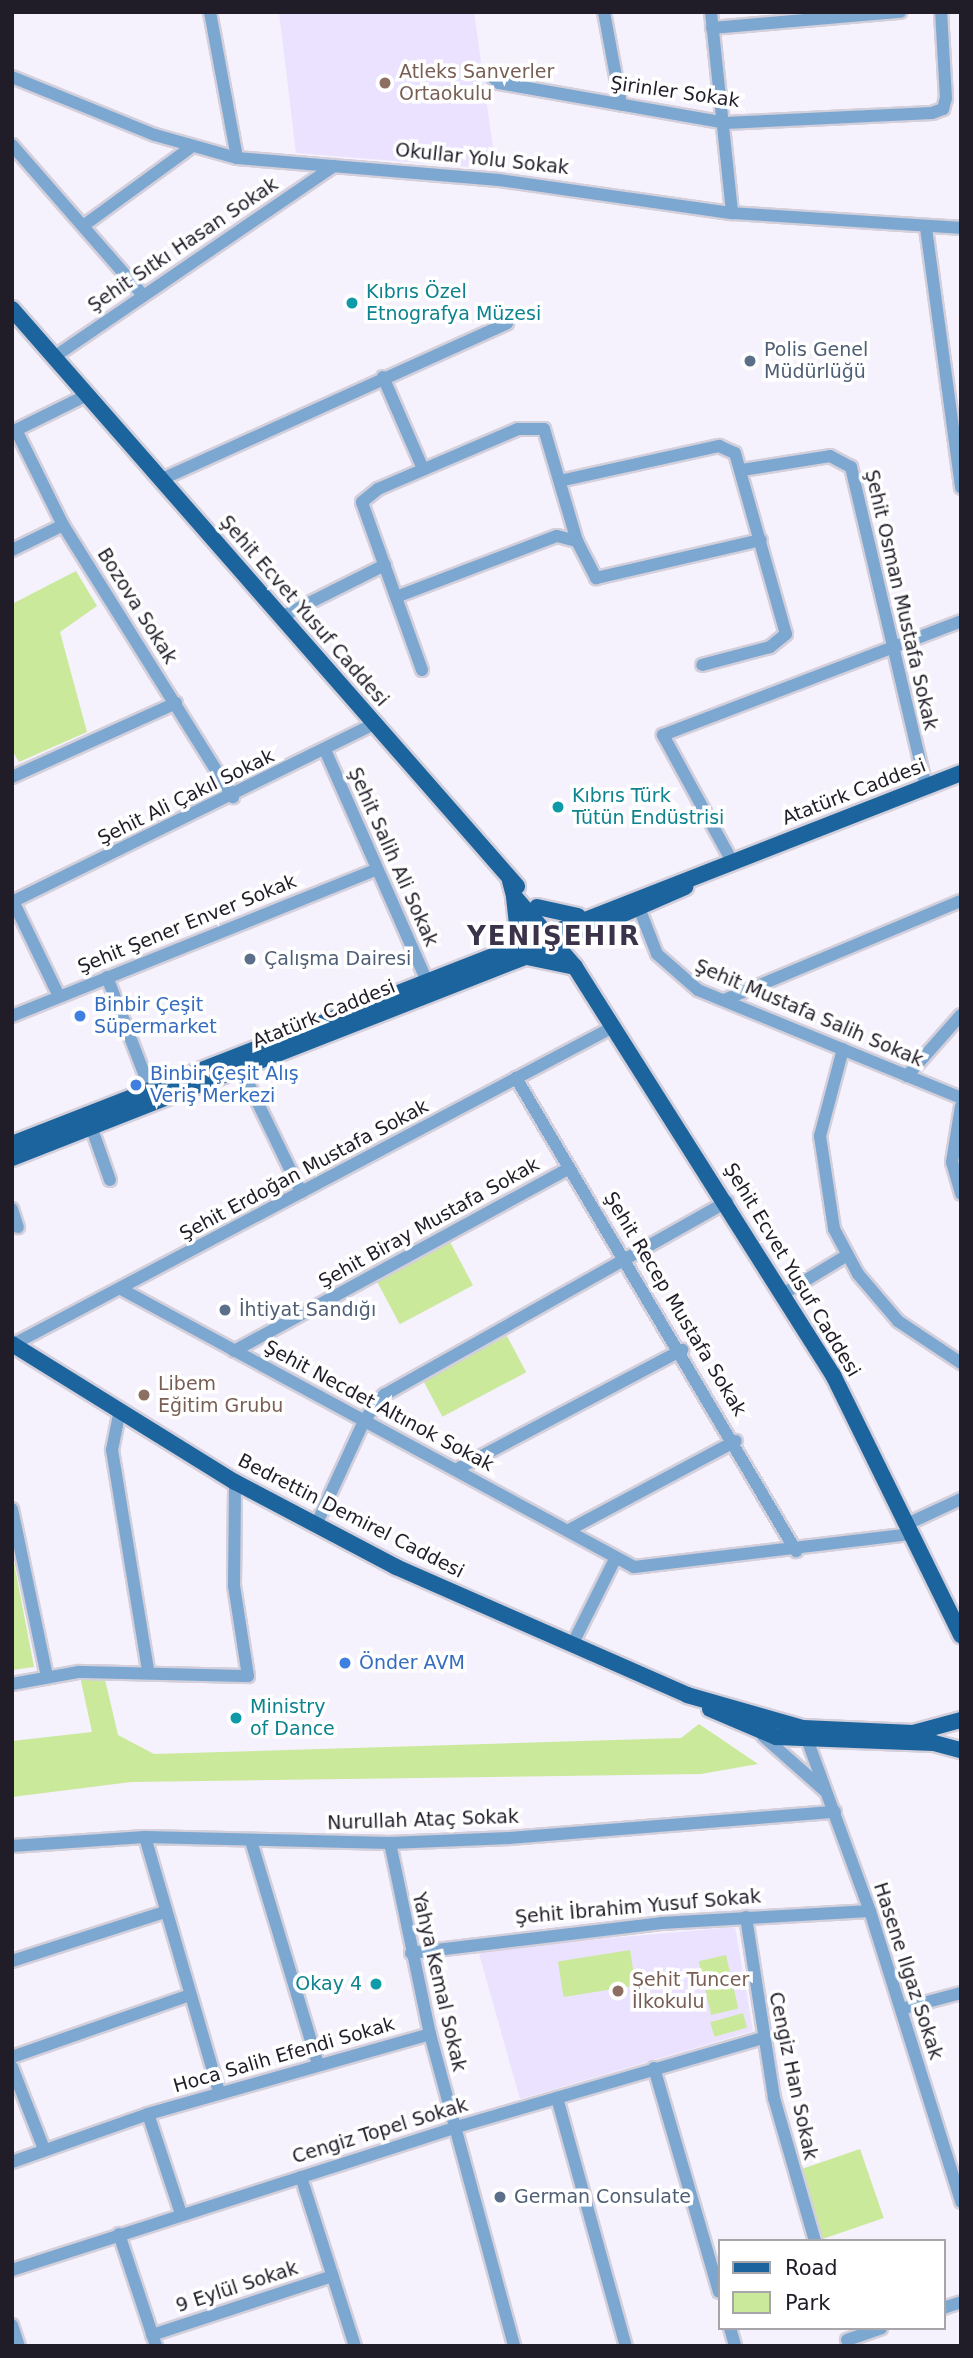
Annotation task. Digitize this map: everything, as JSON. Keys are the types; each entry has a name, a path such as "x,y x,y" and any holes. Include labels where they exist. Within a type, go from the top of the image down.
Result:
{"main road":[{"name":"Şehit Ecvet Yusuf Caddesi","path":"12,309 160,480 283,616 512,889 537,907 727,1202 833,1375 961,1635"},
{"name":"Atatürk Caddesi","path":"588,923 729,864 961,773"},
{"name":"Atatürk Caddesi","path":"12,1144 153,1096 522,950 553,935 639,908 729,864"},
{"path":"512,889 553,935"},
{"path":"512,889 522,950 575,967 588,923 537,907"},
{"name":"Atatürk Caddesi","path":"238,1063 426,979 522,950"},
{"name":"Atatürk Caddesi","path":"12,1158 92,1129 153,1096"},
{"name":"Bedrettin Demirel Caddesi","path":"12,1345 235,1482 316,1525 572,1645 687,1695 757,1732 925,1743 961,1750"},
{"name":"Bedrettin Demirel Caddesi","path":"687,1695 806,1735 913,1733 961,1720"}],"street":[{"path":"210,12 237,158"},
{"path":"604,12 621,104"},
{"path":"710,12 725,123 732,213"},
{"path":"712,28 900,12"},
{"name":"Şirinler Sokak","path":"489,74 499,83 725,123 943,109 941,12"},
{"name":"Okullar Yolu Sokak","path":"12,77 190,148 237,158 568,188 732,213 926,228 961,228"},
{"path":"12,145 143,295"},
{"path":"83,226 190,148"},
{"name":"Şehit Sıtkı Hasan Sokak","path":"54,357 334,166"},
{"path":"926,228 961,488"},
{"path":"160,480 507,323"},
{"path":"383,377 423,469"},
{"path":"14,431 88,396"},
{"path":"422,670 385,565 362,510 363,499 423,469 537,424 564,480 578,541 592,574 606,581 761,540"},
{"name":"Bozova Sokak","path":"14,431 63,525 233,797"},
{"path":"564,480 719,446 732,450 742,470 786,634 769,647 702,665"},
{"name":"Şehit Osman Mustafa Sokak","path":"742,470 830,457 847,462 890,652 926,787"},
{"path":"12,550 63,525"},
{"path":"396,597 557,536 578,541"},
{"path":"283,616 385,565"},
{"path":"729,864 663,735 890,652 961,621"},
{"path":"12,777 176,703"},
{"name":"Şehit Ali Çakıl Sokak","path":"13,902 233,797 375,723"},
{"name":"Şehit Salih Ali Sokak","path":"325,750 426,979"},
{"name":"Şehit Şener Enver Sokak","path":"12,1016 376,870"},
{"path":"724,1000 961,901"},
{"path":"13,902 59,996"},
{"name":"Şehit Mustafa Salih Sokak","path":"639,908 666,966 724,1000 961,1098"},
{"path":"107,977 153,1096"},
{"path":"906,1076 961,1015"},
{"name":"Şehit Erdoğan Mustafa Sokak","path":"12,1345 123,1290 301,1192 613,1027"},
{"path":"843,1049 820,1136 829,1208 846,1256 898,1321 961,1363"},
{"path":"238,1063 301,1192"},
{"name":"Şehit Recep Mustafa Sokak","path":"516,1079 736,1441 796,1552"},
{"path":"961,1106 952,1162 961,1194"},
{"path":"92,1129 110,1180"},
{"name":"Şehit Biray Mustafa Sokak","path":"234,1351 569,1168"},
{"path":"316,1525 365,1419 384,1395 415,1373 727,1202"},
{"path":"12,1209 18,1227"},
{"path":"783,1294 846,1256"},
{"name":"Şehit Necdet Altınok Sokak","path":"123,1290 569,1530 615,1559 655,1568 796,1552 907,1529 961,1499"},
{"path":"457,1469 682,1350"},
{"path":"120,1410 112,1450 148,1671"},
{"path":"569,1530 736,1441"},
{"path":"12,1684 47,1677 148,1671 248,1676 234,1586 235,1482"},
{"path":"12,1509 47,1677"},
{"path":"572,1645 615,1559"},
{"name":"Hasene Ilgaz Sokak","path":"757,1732 800,1762 828,1794"},
{"name":"Hasene Ilgaz Sokak","path":"806,1735 870,1912 956,2169 961,2202"},
{"name":"Nurullah Ataç Sokak","path":"12,1846 145,1838 390,1843 835,1812"},
{"path":"145,1838 219,2092"},
{"path":"251,1841 318,2064"},
{"name":"Yahya Kemal Sokak","path":"390,1843 411,1953 453,2128 514,2346"},
{"path":"12,1961 165,1912"},
{"name":"Şehit İbrahim Yusuf Sokak","path":"411,1953 480,1941 746,1917 870,1912"},
{"name":"Cengiz Han Sokak","path":"746,1917 762,2038 814,2239"},
{"path":"901,2010 961,1993"},
{"path":"12,2057 190,1995"},
{"name":"Hoca Salih Efendi Sokak","path":"12,2162 219,2092 430,2034"},
{"name":"Cengiz Topel Sokak","path":"12,2270 453,2128 762,2038"},
{"path":"12,2067 44,2149"},
{"path":"654,2068 718,2289"},
{"path":"557,2098 626,2346"},
{"path":"148,2114 181,2214"},
{"path":"301,2176 355,2346"},
{"path":"119,2234 154,2340"},
{"name":"9 Eylül Sokak","path":"154,2340 333,2276"},
{"path":"12,2325 19,2346"},
{"path":"847,2338 874,2330"}],"shaded area":[{"name":"Atleks Sanverler Ortaokulu","path":"279,12 474,12 496,169 296,153"},
{"name":"Şehit Tuncer İlkokulu","path":"735,1927 753,2031 520,2099 478,1950"}],"green space":[{"path":"76,571 97,606 60,632 87,732 19,762 12,750 12,604"},
{"path":"450,1242 473,1285 400,1324 377,1281"},
{"path":"507,1336 526,1372 442,1417 423,1381"},
{"path":"12,1552 34,1667 12,1670"},
{"path":"103,1671 118,1735 154,1754 681,1738 699,1724 758,1764 701,1774 131,1782 12,1797 12,1741 92,1732 79,1672"},
{"path":"630,1950 636,1986 564,1997 558,1961"},
{"path":"726,1955 738,2009 711,2015 699,1961"},
{"path":"743,2013 747,2027 714,2037 710,2022"},
{"path":"860,2149 884,2218 820,2239 797,2171"}],"place":[{"name":"Atleks Sanverler Ortaokulu","path":"385,83"},
{"name":"Kıbrıs Özel Etnografya Müzesi","path":"352,303"},
{"name":"Polis Genel Müdürlüğü","path":"750,361"},
{"name":"Kıbrıs Türk Tütün Endüstrisi","path":"558,807"},
{"name":"Çalışma Dairesi","path":"250,959"},
{"name":"Binbir Çeşit Süpermarket","path":"80,1016"},
{"name":"Binbir Çeşit Alış Veriş Merkezi","path":"136,1085"},
{"name":"İhtiyat Sandığı","path":"225,1310"},
{"name":"Libem Eğitim Grubu","path":"144,1395"},
{"name":"Önder AVM","path":"345,1663"},
{"name":"Ministry of Dance","path":"236,1718"},
{"name":"Okay 4","path":"376,1984"},
{"name":"Şehit Tuncer İlkokulu","path":"618,1991"},
{"name":"German Consulate","path":"500,2197"}],"district":[{"name":"YENIŞEHIR","path":"554,937"}]}
